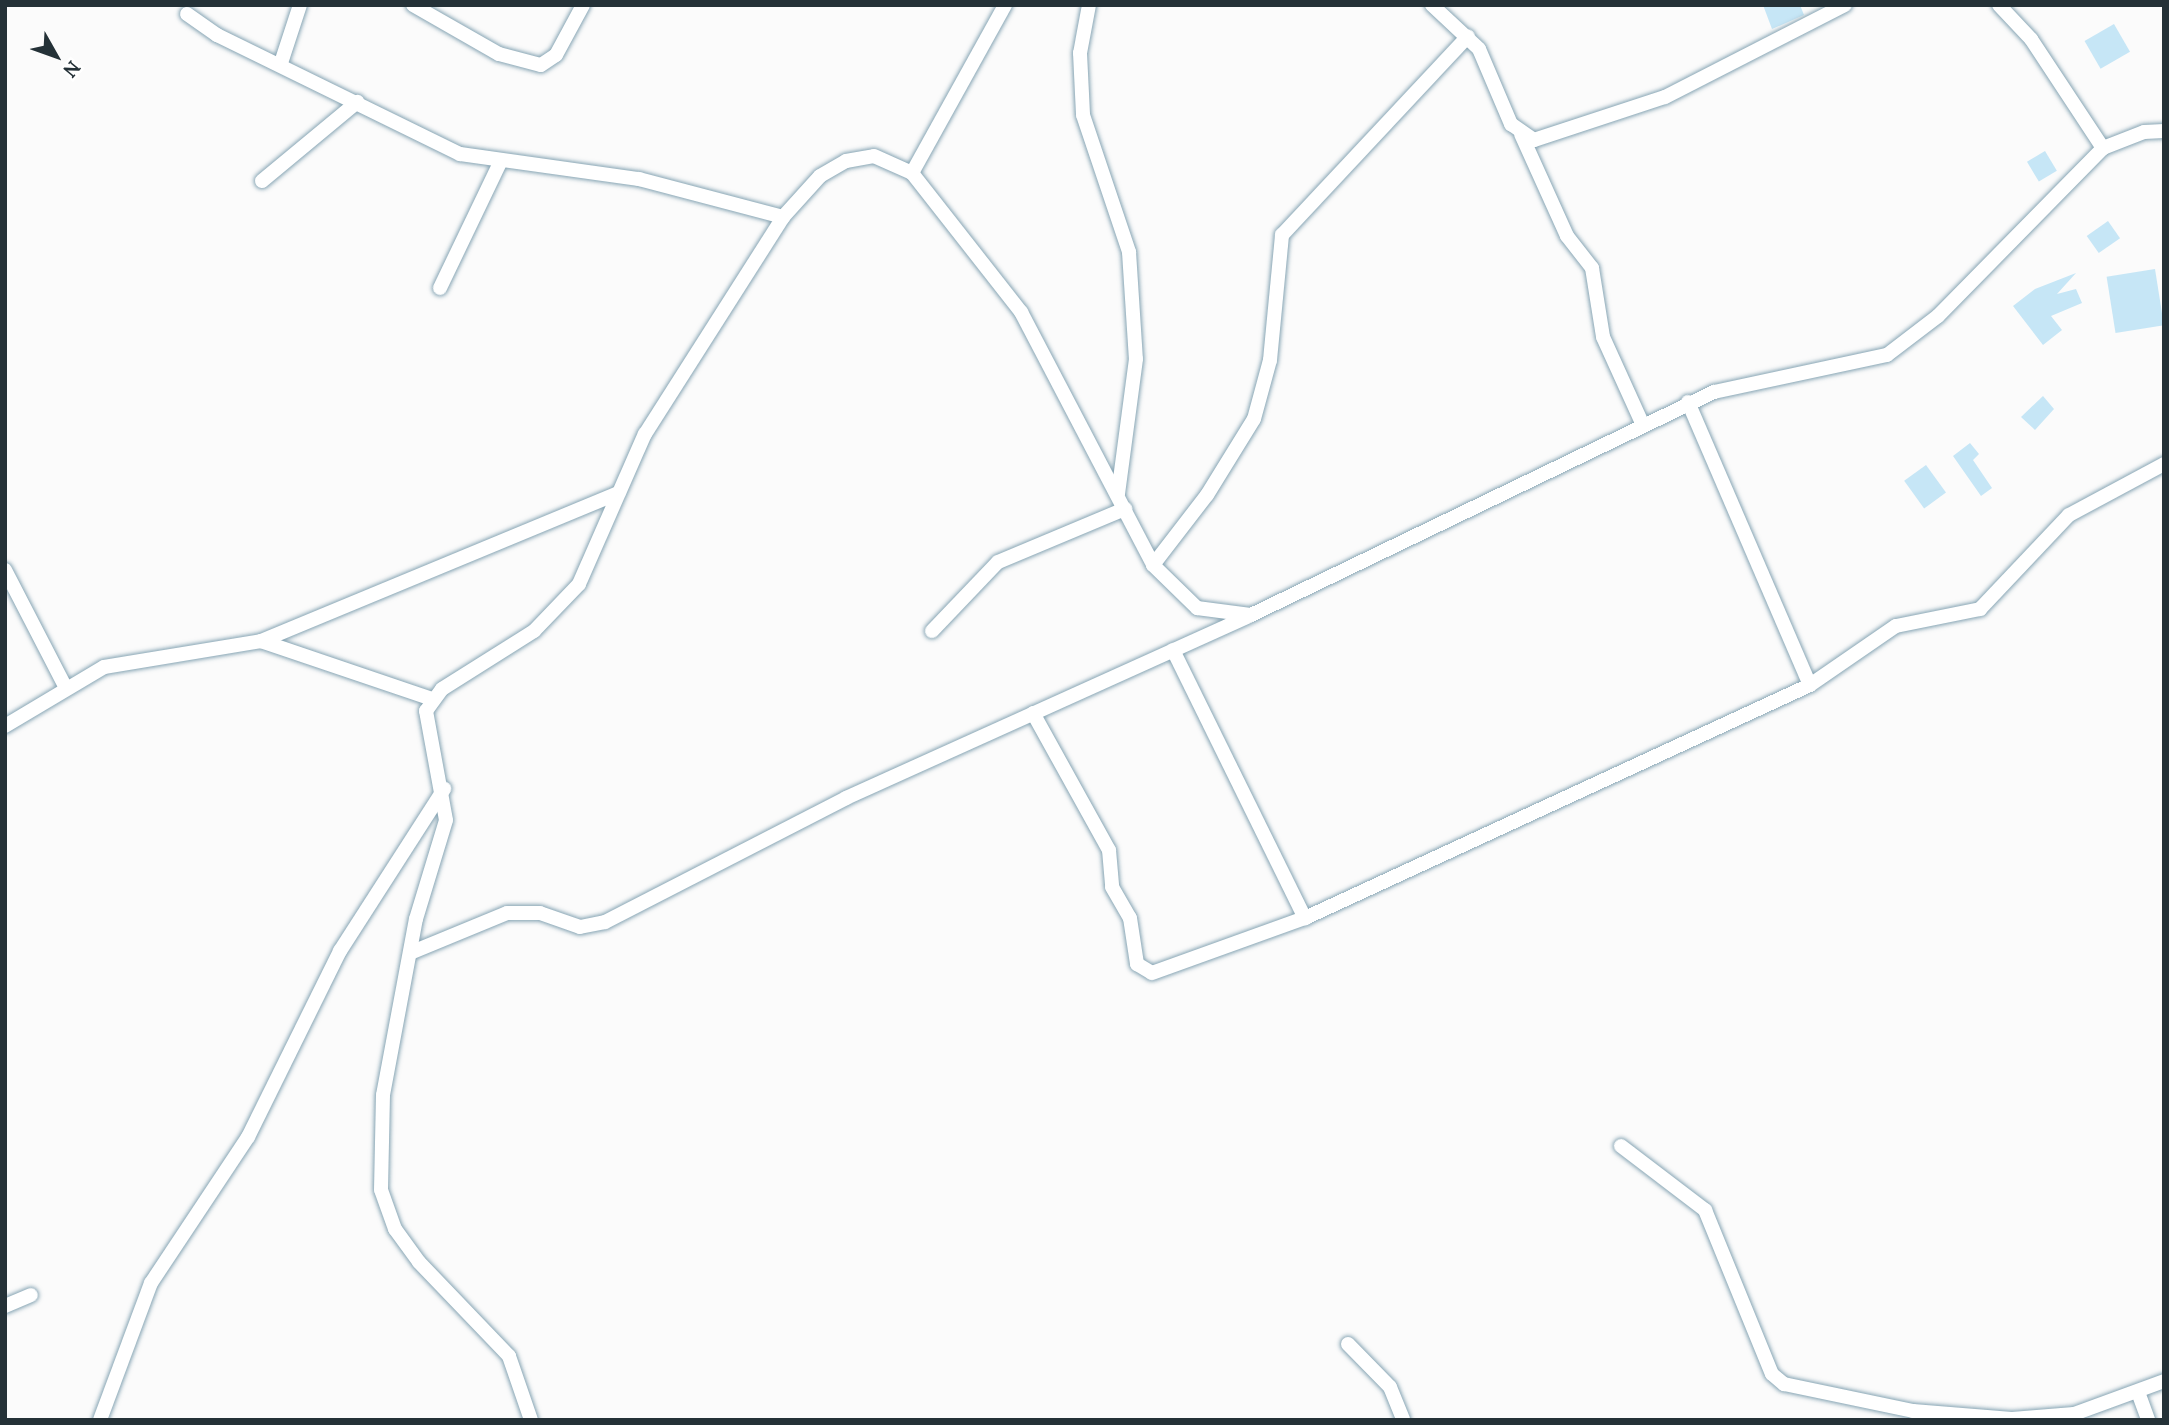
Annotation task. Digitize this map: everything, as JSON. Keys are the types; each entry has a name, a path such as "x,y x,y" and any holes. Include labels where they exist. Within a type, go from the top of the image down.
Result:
{"street":[{"path":"281,63 300,5"},
{"path":"413,5 499,54 541,65 556,55 583,5"},
{"path":"912,173 1005,5"},
{"path":"1089,5 1080,53 1083,115 1129,252 1136,359 1118,494"},
{"path":"1432,5 1468,36 1521,134 1567,236 1592,268 1603,337 1643,425"},
{"path":"1521,134 1549,140 1665,97 1845,5"},
{"path":"1999,5 2039,50 2103,148"},
{"path":"187,14 460,154 500,163 639,179 783,217"},
{"path":"1153,565 1207,495 1254,419 1270,360 1278,244 1288,225 1468,36"},
{"path":"262,181 357,102"},
{"path":"410,953 515,911 580,927 605,922 846,798 1251,615 1688,402 1762,377 1887,355 1938,316 2103,148 2144,132 2164,131"},
{"path":"531,1420 509,1356 419,1262 395,1229 382,1190 383,1095 410,953 446,820 444,789 426,727 432,699 556,611 597,555 618,493 652,423 783,217 820,176 846,161 874,156 912,173 1021,312 1153,565 1197,608 1251,615"},
{"path":"440,288 500,163"},
{"path":"1688,402 1810,685"},
{"path":"1033,713 1109,850 1112,887 1130,918 1142,971 1152,974 1305,918 1810,685 1896,626 1980,609 2069,514 2164,464"},
{"path":"5,726 65,686 134,658 261,641 618,493"},
{"path":"932,631 998,562 1125,509"},
{"path":"5,570 65,686"},
{"path":"261,641 432,699"},
{"path":"1173,650 1305,918"},
{"path":"100,1420 151,1283 248,1136 340,951 444,789"},
{"path":"1621,1146 1705,1210 1777,1380 1909,1415 2043,1419 2138,1392 2164,1381"},
{"path":"5,1306 31,1295"},
{"path":"1348,1344 1390,1387 1404,1420"},
{"path":"2138,1392 2148,1420"}],"building":[{"path":"1763,5 1800,5 1804,15 1772,29"},
{"path":"2114,24 2130,52 2101,69 2085,41"},
{"path":"2045,151 2057,171 2039,182 2027,162"},
{"path":"2108,221 2120,238 2099,253 2087,236"},
{"path":"2155,269 2164,325 2116,333 2107,277"},
{"path":"2076,273 2057,294 2076,289 2082,303 2051,316 2062,330 2043,345 2013,306 2035,289"},
{"path":"2043,396 2054,409 2035,430 2021,417"},
{"path":"1970,443 1979,454 1973,460 1992,488 1981,496 1953,456"},
{"path":"1926,465 1946,493 1924,508 1904,481"}]}
